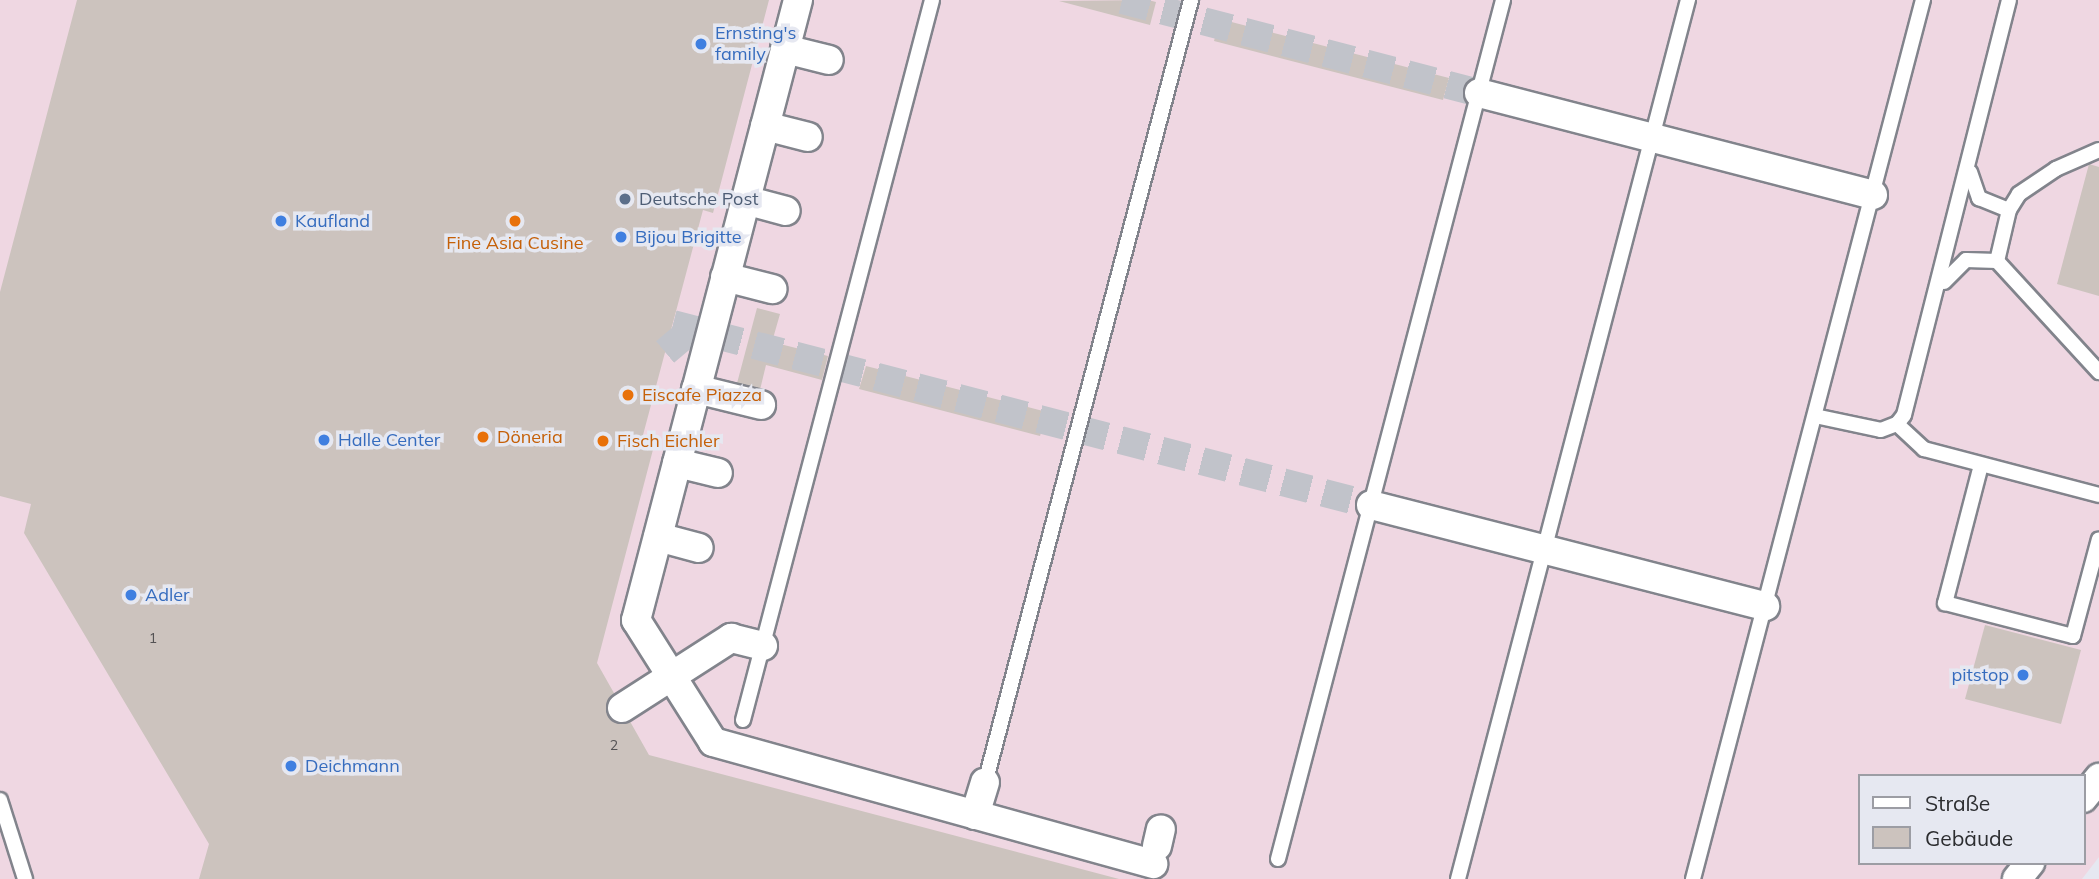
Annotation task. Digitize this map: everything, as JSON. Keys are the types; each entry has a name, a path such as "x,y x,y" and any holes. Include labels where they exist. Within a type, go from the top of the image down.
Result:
{"street":[{"path":"798,0 636,620 713,742 975,815 1157,846"},
{"path":"785,49 828,60"},
{"path":"1479,93 1872,195"},
{"path":"765,126 808,137"},
{"path":"746,200 786,211"},
{"path":"725,276 772,289"},
{"path":"696,389 761,405"},
{"path":"677,463 718,473"},
{"path":"1371,505 1765,606"},
{"path":"658,537 699,548"},
{"path":"625,700 671,676 731,638 762,646"},
{"path":"2085,796 2099,778"},
{"path":"975,815 985,783"},
{"path":"2017,879 2028,865"}],"lane":[{"path":"743,720 932,0"},
{"path":"985,783 1191,0"},
{"path":"1278,859 1503,0"},
{"path":"1458,879 1688,0"},
{"path":"1693,879 1923,0"},
{"path":"1815,415 1872,430 1897,424 1910,401 2009,0"},
{"path":"1997,261 2009,210 2033,183 2099,150"},
{"path":"1971,160 1974,191 1986,203 2009,210"},
{"path":"1935,303 1948,275 1961,262 1972,258 1997,261 2099,372"},
{"path":"1897,424 1924,449 1981,466 2098,491"},
{"path":"1981,466 1945,603 2073,636 2099,539"},
{"path":"0,800 25,879"}],"shaded area":[{"path":"0,0 2099,0 2099,857 2082,879 0,879"}],"building":[{"name":"Halle Center","path":"77,0 769,0 713,213 703,210 643,435 655,442 597,663 649,755 1119,879 199,879 209,844 24,533 31,504 0,496 0,292"},
{"path":"1059,1 1156,2 1150,25"},
{"path":"1220,19 1449,78 1443,100 1214,41"},
{"path":"2089,164 2099,167 2099,296 2057,284"},
{"path":"757,308 780,314 772,342 828,356 822,380 766,365 759,394 736,387"},
{"path":"866,366 1047,412 1040,436 859,389"},
{"name":"pitstop","path":"1985,625 2081,650 2061,724 1965,699"}],"tunnel":[{"path":"1122,0 1479,93"},
{"path":"673,324 1371,505"},
{"path":"665,352 692,329"}],"place":[{"name":"Ernsting's family","path":"701,44"},
{"name":"Deutsche Post","path":"625,199"},
{"name":"Kaufland","path":"281,221"},
{"name":"Fine Asia Cusine","path":"515,221"},
{"name":"Bijou Brigitte","path":"621,237"},
{"name":"Eiscafe Piazza","path":"628,395"},
{"name":"Döneria","path":"483,437"},
{"name":"Halle Center","path":"324,440"},
{"name":"Fisch Eichler","path":"603,441"},
{"name":"Adler","path":"131,595"},
{"name":"pitstop","path":"2023,675"},
{"name":"Deichmann","path":"291,766"}]}
